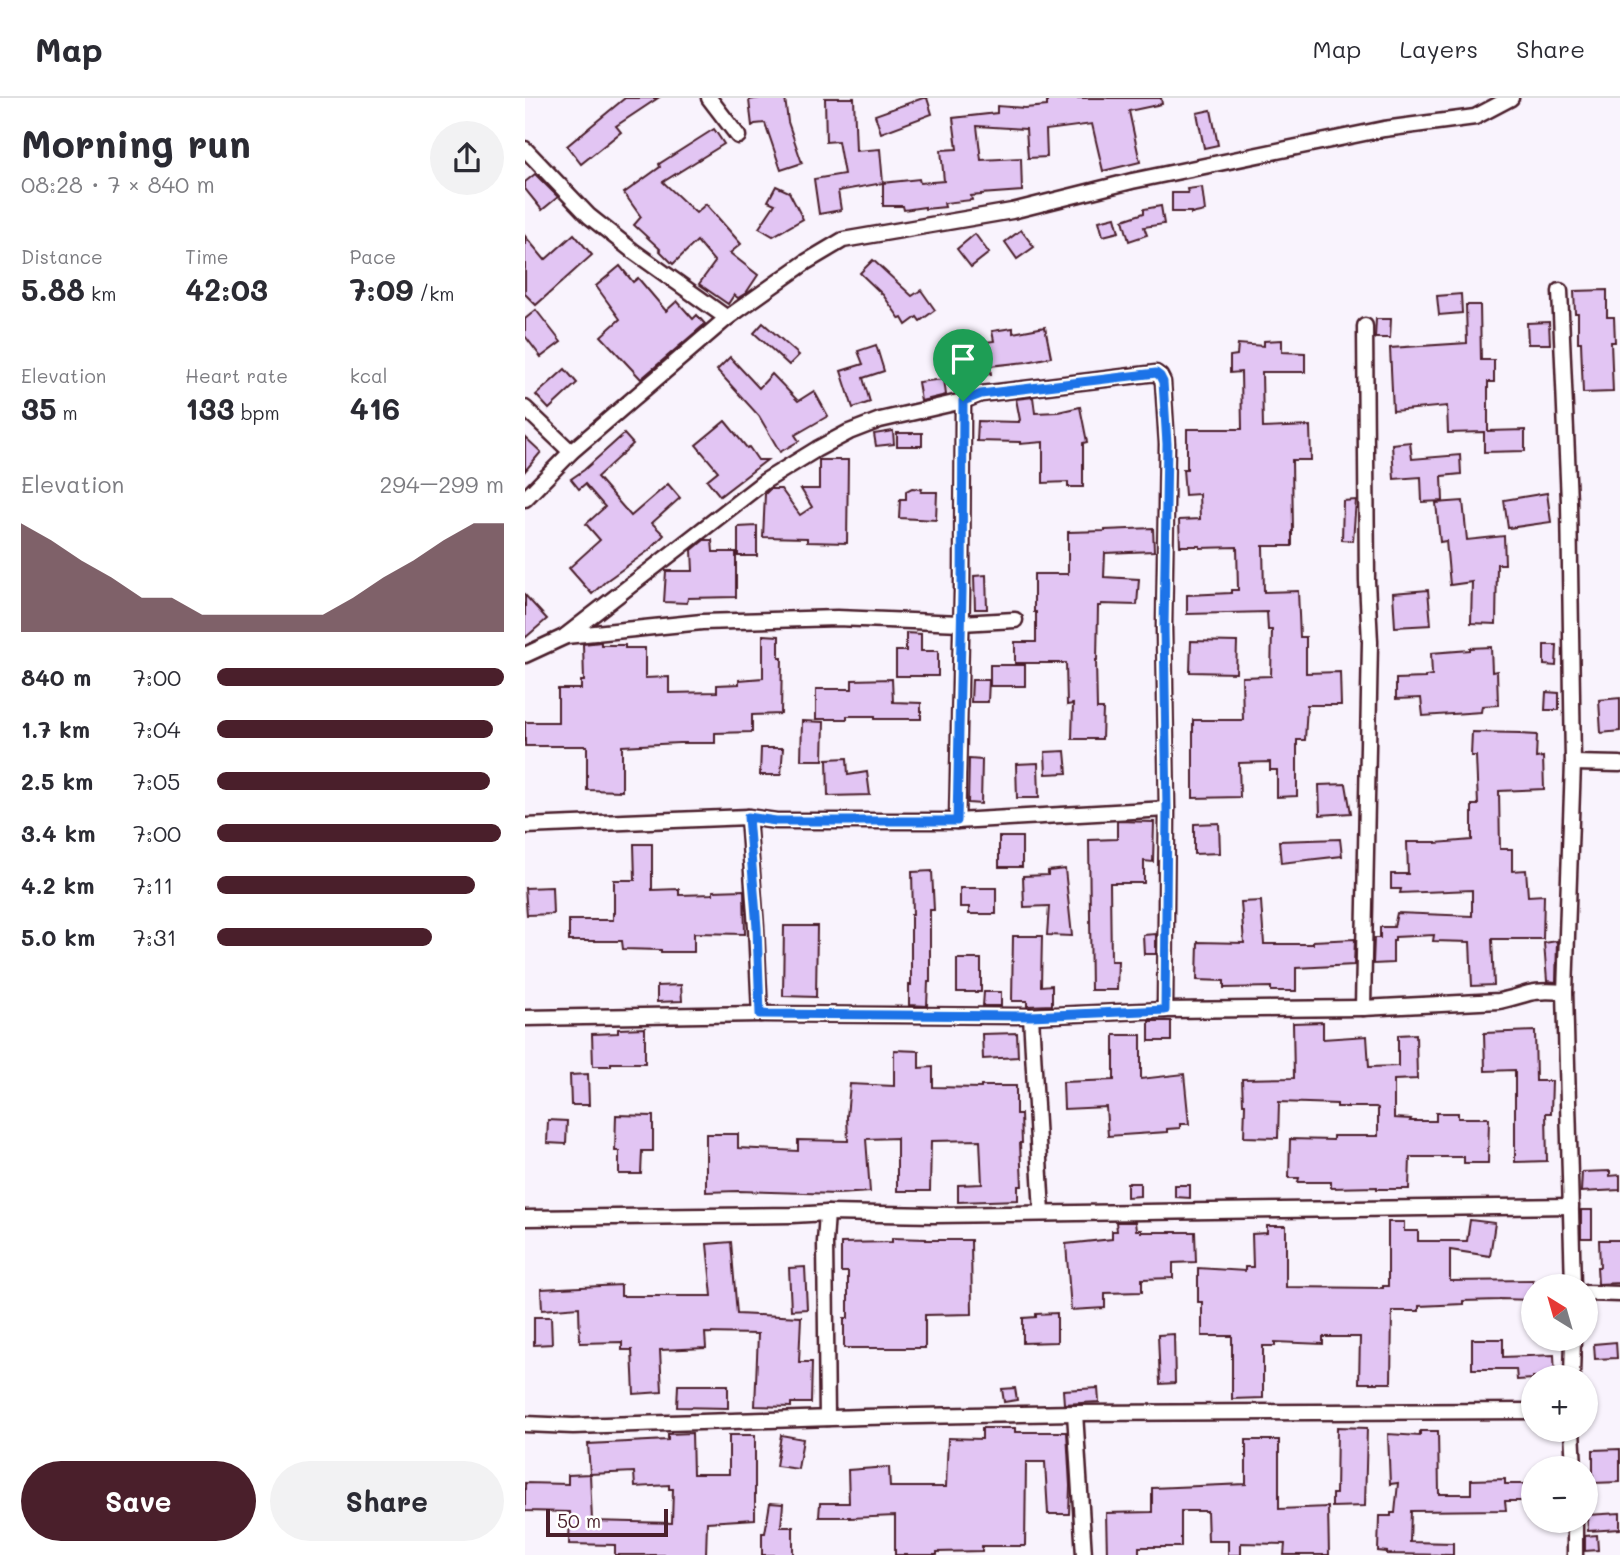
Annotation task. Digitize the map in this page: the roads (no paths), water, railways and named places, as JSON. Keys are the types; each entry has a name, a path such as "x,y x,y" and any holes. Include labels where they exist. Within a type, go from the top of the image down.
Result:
{"street":[{"path":"709,98 738,136"},
{"path":"525,499 571,452 727,318 806,262 843,240 1012,211 1132,181 1384,129 1475,117 1511,98"},
{"path":"525,149 589,216 727,318"},
{"path":"1560,291 1569,502 1573,763 1565,992 1573,1274"},
{"path":"1363,1009 1370,642 1365,326"},
{"path":"525,655 564,637 765,481 849,432 880,420 963,401 981,394 1156,373 1163,382 1167,444 1164,628 1167,809 1165,1010"},
{"path":"957,821 963,401"},
{"path":"525,408 571,452"},
{"path":"564,637 702,622 837,618 961,623 1015,620"},
{"path":"1573,763 1620,764"},
{"path":"525,826 748,817 776,821 957,821 1167,809"},
{"path":"748,817 757,928 760,1014"},
{"path":"525,1018 760,1014 1031,1016 1165,1010 1363,1009 1514,999 1529,993 1565,992"},
{"path":"1031,1016 1042,1213"},
{"path":"525,1218 1571,1206"},
{"path":"827,1213 827,1418"},
{"path":"1598,1293 1620,1294"},
{"path":"525,1424 573,1426 1075,1413 1521,1411"},
{"path":"1075,1413 1084,1555"},
{"path":"1574,1533 1575,1555"}]}
